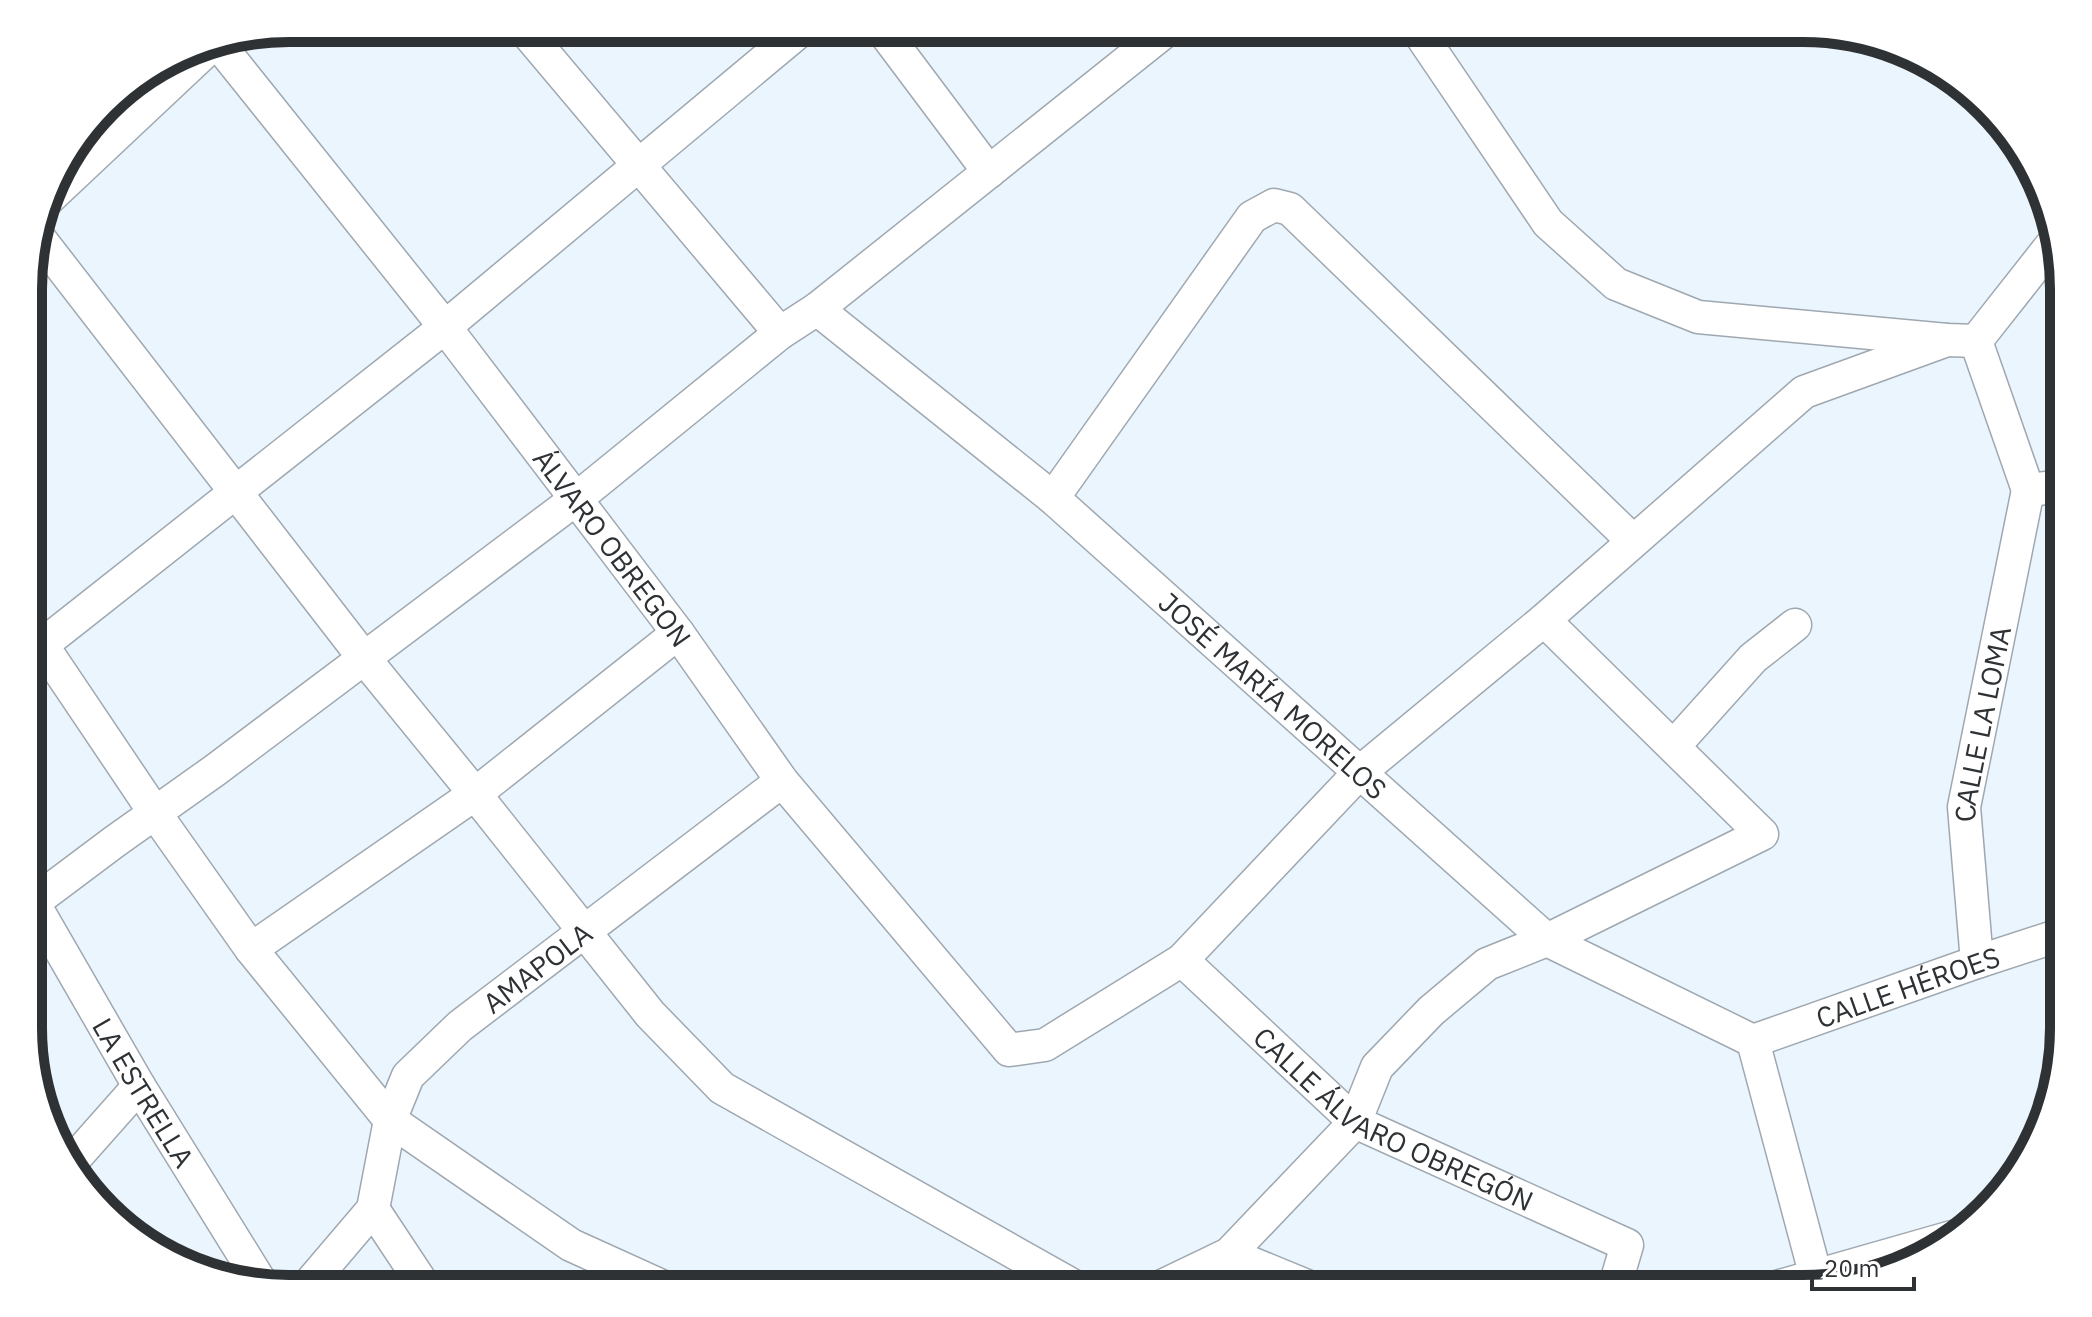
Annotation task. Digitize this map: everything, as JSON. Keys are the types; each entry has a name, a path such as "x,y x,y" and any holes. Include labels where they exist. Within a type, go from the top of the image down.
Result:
{"street":[{"path":"535,42 780,333"},
{"path":"42,634 236,492 445,327 786,42"},
{"path":"892,42 989,172"},
{"path":"42,893 155,813 576,499 780,333 817,309 1152,42"},
{"path":"1425,42 1548,223 1616,284 1698,317 1961,340"},
{"name":"ÁLVARO OBREGON","path":"222,51 445,327 678,633 782,781 1009,1050 1045,1045 1182,960"},
{"path":"67,181 195,60"},
{"path":"1053,498 1252,217 1274,205 1290,209 1633,541"},
{"path":"46,247 364,658 650,1014 722,1088 1053,1275"},
{"path":"1182,960 1360,772 1544,620 1804,392 1961,340 2046,250"},
{"name":"JOSÉ MARÍA MORELOS","path":"817,309 1053,498 1547,940 1753,1041"},
{"path":"1961,340 2028,490 2049,488"},
{"name":"CALLE LA LOMA","path":"1977,962 1964,807 2028,490"},
{"path":"1186,1274 1229,1254 1355,1122 1377,1067 1431,1011 1487,964 1547,940 1762,834 1544,620"},
{"path":"1674,746 1753,658 1795,625"},
{"path":"251,949 475,794 678,633"},
{"path":"42,647 251,949 390,1120 571,1245 637,1275"},
{"name":"AMAPOLA","path":"373,1209 390,1120 408,1076 460,1026 782,781"},
{"name":"LA ESTRELLA","path":"42,920 139,1086 255,1273"},
{"name":"CALLE HÉROES","path":"1753,1041 2049,939"},
{"name":"CALLE ÁLVARO OBREGÓN","path":"1182,960 1355,1122 1627,1245 1618,1274"},
{"path":"1753,1041 1816,1274"},
{"path":"77,1155 139,1086"},
{"path":"317,1275 373,1209 417,1275"},
{"path":"1229,1254 1278,1274"},
{"path":"1861,1268 1901,1254"}]}
